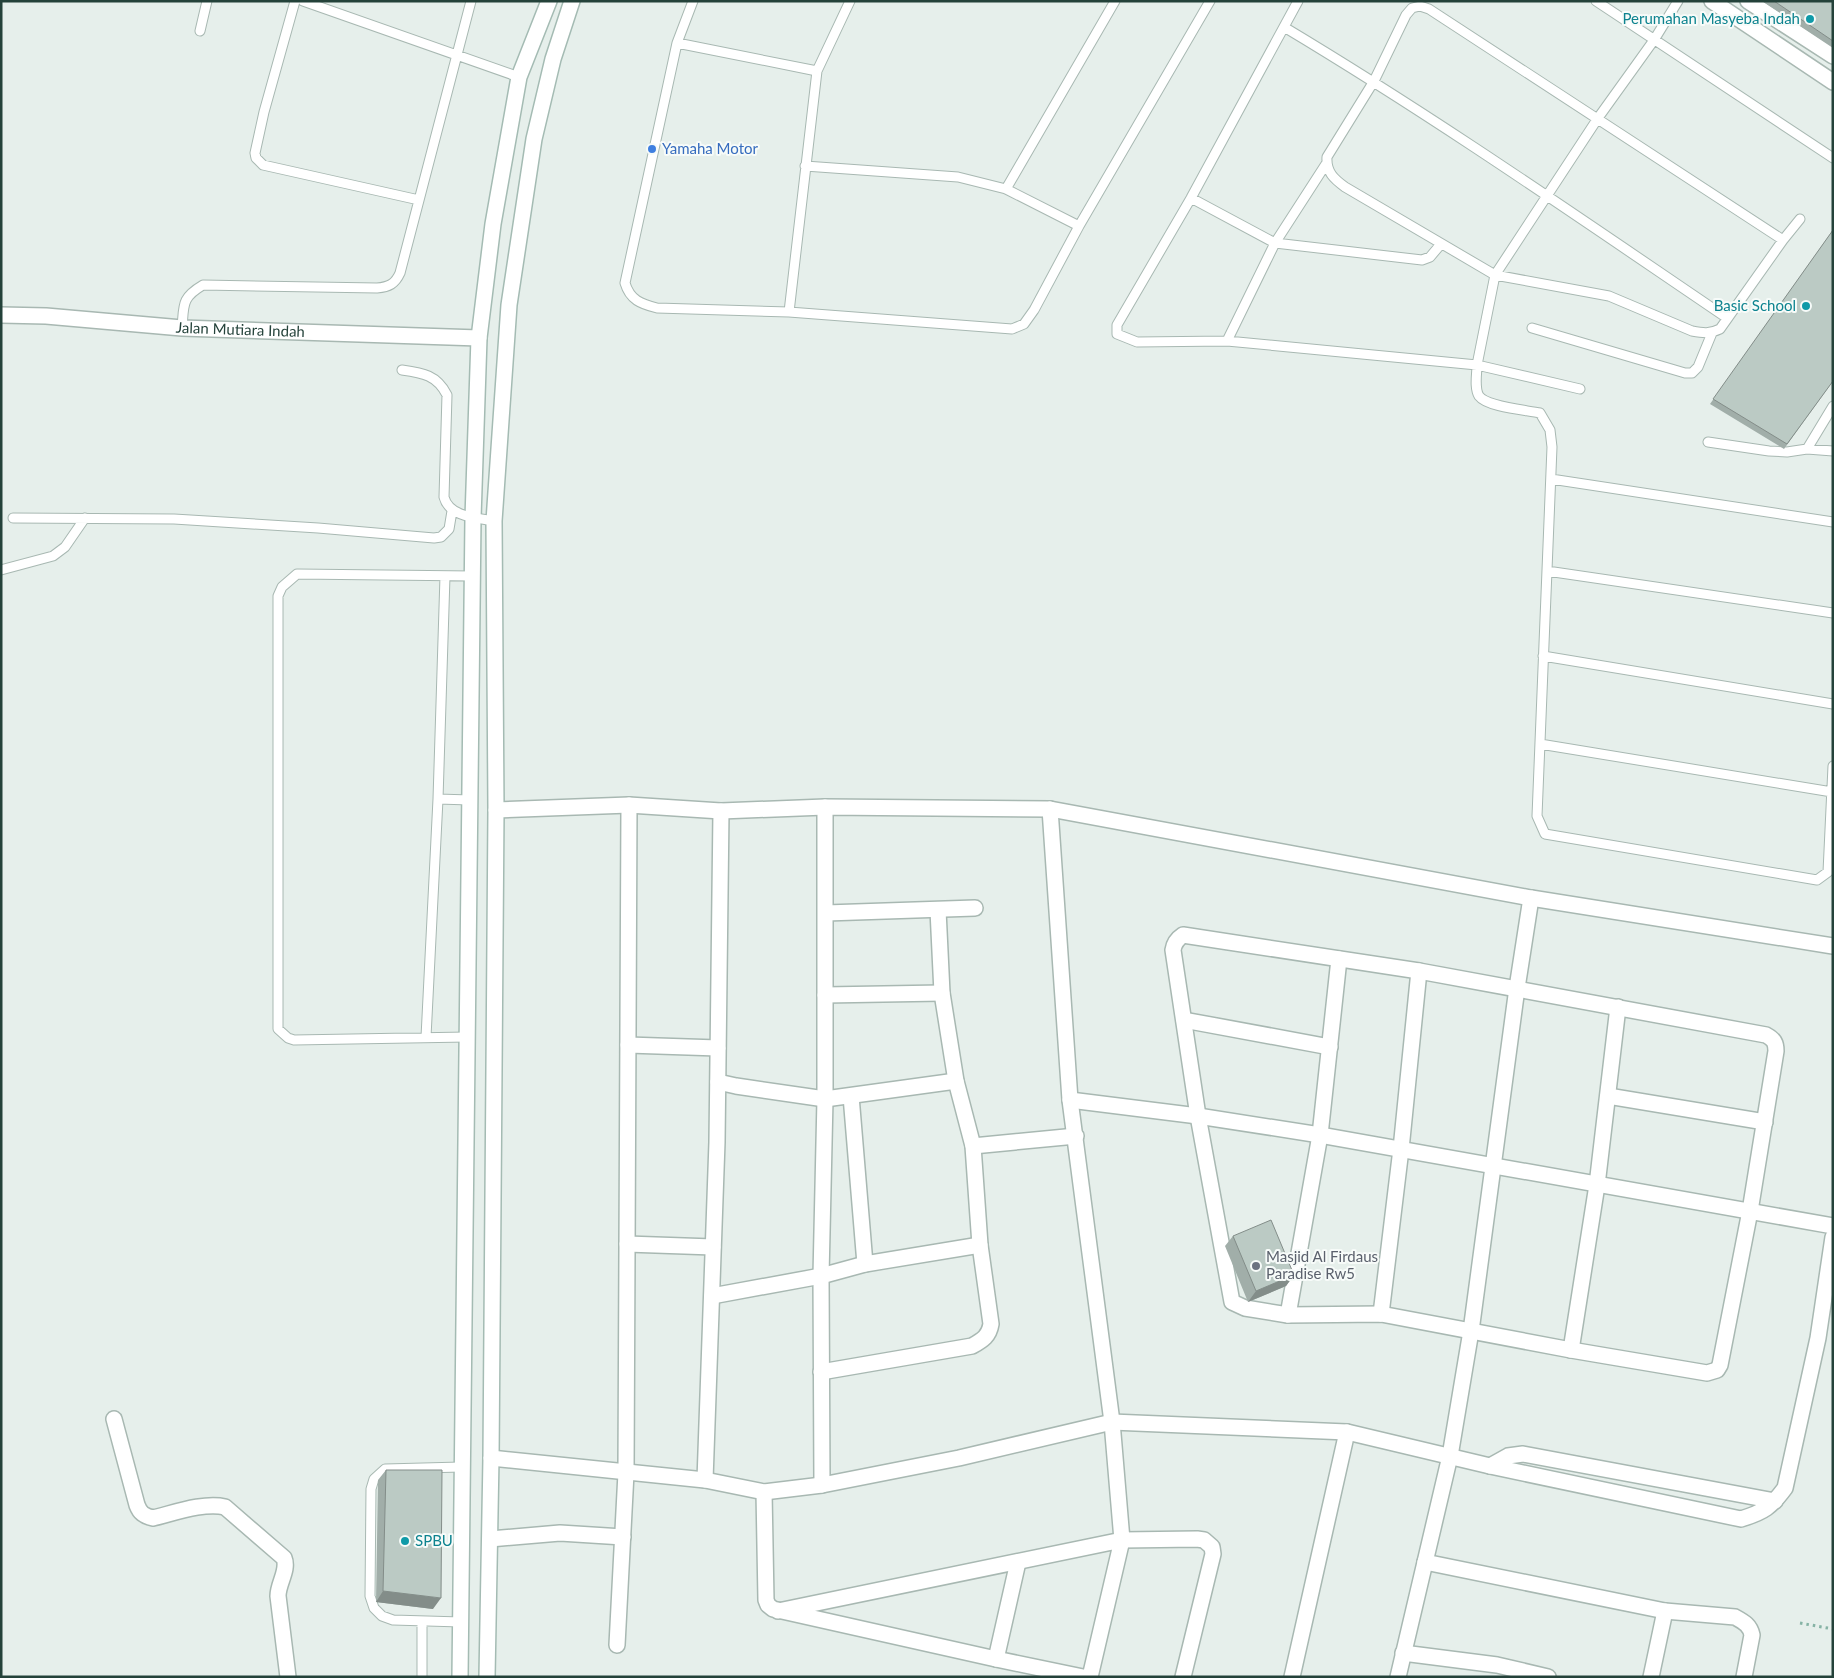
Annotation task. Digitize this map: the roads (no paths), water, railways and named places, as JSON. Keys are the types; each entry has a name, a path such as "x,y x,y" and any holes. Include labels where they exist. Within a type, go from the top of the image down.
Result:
{"street":[{"path":"549,1 519,78 492,224 479,338 472,576 460,1675 487,1675 491,1458 496,810 494,521 510,305 534,139 553,59 572,1"},
{"path":"1712,1 1833,82"},
{"path":"1748,1 1833,56"},
{"path":"508,134 534,139"},
{"name":"Jalan Mutiara Indah","path":"1,315 46,316 182,328 479,338"},
{"path":"496,810 629,805 721,811 825,807 1050,809 1531,898 1833,946"},
{"path":"617,1646 626,1473 629,805"},
{"path":"822,1485 821,1276 825,1099 825,807"},
{"path":"1050,809 1070,1100 1112,1422 1122,1540 1090,1677"},
{"path":"705,1480 718,1082 721,811"},
{"path":"1398,1677 1450,1456 1471,1331 1516,988 1531,898"},
{"path":"826,913 975,908"},
{"path":"821,1372 972,1346 983,1340 990,1332 991,1324 980,1246 973,1146 956,1081 942,993 938,910"},
{"path":"1183,935 1419,971 1766,1035 1772,1038 1776,1044 1776,1051 1765,1122 1750,1211 1720,1365 1717,1370 1707,1373 1571,1350 1381,1314 1288,1315 1245,1308 1232,1302 1198,1116 1173,950 1174,944 1183,935"},
{"path":"1288,1315 1320,1135 1339,959"},
{"path":"1381,1314 1401,1149 1419,971"},
{"path":"825,995 942,993"},
{"path":"1571,1350 1597,1185 1618,1007"},
{"path":"1184,1020 1330,1047"},
{"path":"628,1045 718,1048"},
{"path":"718,1082 825,1099 956,1081"},
{"path":"851,1096 865,1264"},
{"path":"1608,1096 1765,1122"},
{"path":"1070,1100 1198,1116 1320,1135 1833,1226"},
{"path":"973,1146 1076,1136"},
{"path":"491,1458 705,1480 764,1492 822,1485 960,1458 1112,1422 1347,1432 1490,1466 1742,1519 1761,1513 1776,1501 1785,1488 1818,1338 1833,1237"},
{"path":"627,1244 713,1247"},
{"path":"712,1296 821,1276 865,1264 980,1246"},
{"path":"114,1419 139,1511 145,1517 153,1518 206,1506 225,1507 284,1558 287,1564 278,1588 278,1596 288,1677"},
{"path":"1292,1677 1347,1432"},
{"path":"1490,1466 1508,1456 1524,1454 1776,1501"},
{"path":"764,1492 766,1600 768,1605 778,1612 1083,1677"},
{"path":"490,1539 560,1533 623,1536"},
{"path":"778,1612 1122,1540 1204,1540 1212,1547 1213,1554 1183,1677"},
{"path":"996,1659 1018,1562"},
{"path":"1425,1562 1665,1611 1736,1617 1751,1628 1752,1635 1744,1677"},
{"path":"1652,1677 1665,1611"},
{"path":"1403,1653 1495,1671 1548,1677"}],"lane":[{"path":"200,31 207,1"},
{"path":"295,1 264,112 255,153 256,158 263,165 419,200"},
{"path":"303,1 519,78"},
{"path":"182,328 184,304 190,293 203,286 377,288 390,285 397,279 458,56 471,1"},
{"path":"693,1 677,43 625,283 628,293 643,305 656,308 789,312 1012,329 1024,324 1034,310 1079,226 1210,1"},
{"path":"789,312 816,71 850,1"},
{"path":"1006,189 1115,1"},
{"path":"1298,1 1192,198 1117,325 1117,334 1137,342 1227,341 1477,364 1580,389"},
{"path":"1596,1 1833,158"},
{"path":"1678,1 1654,40 1598,118 1494,276 1477,364 1476,390 1480,397 1493,404 1540,413 1550,430 1552,447 1551,479 1537,816 1545,834 1817,880 1828,872 1833,766"},
{"path":"1227,341 1275,243 1326,164 1327,157 1374,81 1406,15 1412,8 1420,6 1429,9 1783,240"},
{"path":"1284,28 1374,81 1548,196 1727,318"},
{"path":"677,43 816,71"},
{"path":"1326,164 1333,178 1345,187 1494,276 1609,296 1692,331 1702,333 1712,333 1720,329 1800,219"},
{"path":"805,166 958,178 1006,189 1079,226"},
{"path":"1192,198 1275,243 1422,260 1430,258 1441,244"},
{"path":"1532,328 1685,373 1692,373 1698,368 1712,333"},
{"path":"402,370 430,375 438,381 447,395 444,497 446,503 452,511 473,518 494,521"},
{"path":"1807,450 1833,406"},
{"path":"1708,442 1769,451 1833,451"},
{"path":"1551,479 1833,522"},
{"path":"13,518 183,520 318,528 434,538 445,534 449,529 452,511"},
{"path":"1,570 53,556 65,547 85,518"},
{"path":"1547,571 1833,614"},
{"path":"467,1037 294,1040 288,1038 278,1028 278,596 282,588 298,574 472,576"},
{"path":"426,1037 438,799 445,576"},
{"path":"1543,656 1833,704"},
{"path":"1540,744 1832,792"},
{"path":"438,799 470,800"},
{"path":"461,1468 385,1470 374,1479 371,1490 370,1596 371,1603 378,1612 393,1620 461,1622"},
{"path":"422,1621 422,1677"}],"place":[{"name":"Perumahan Masyeba Indah","path":"1810,19"},
{"name":"Yamaha Motor","path":"652,149"},
{"name":"Basic School","path":"1806,306"},
{"name":"Masjid Al Firdaus Paradise Rw5","path":"1256,1266"},
{"name":"SPBU","path":"405,1541"}]}
